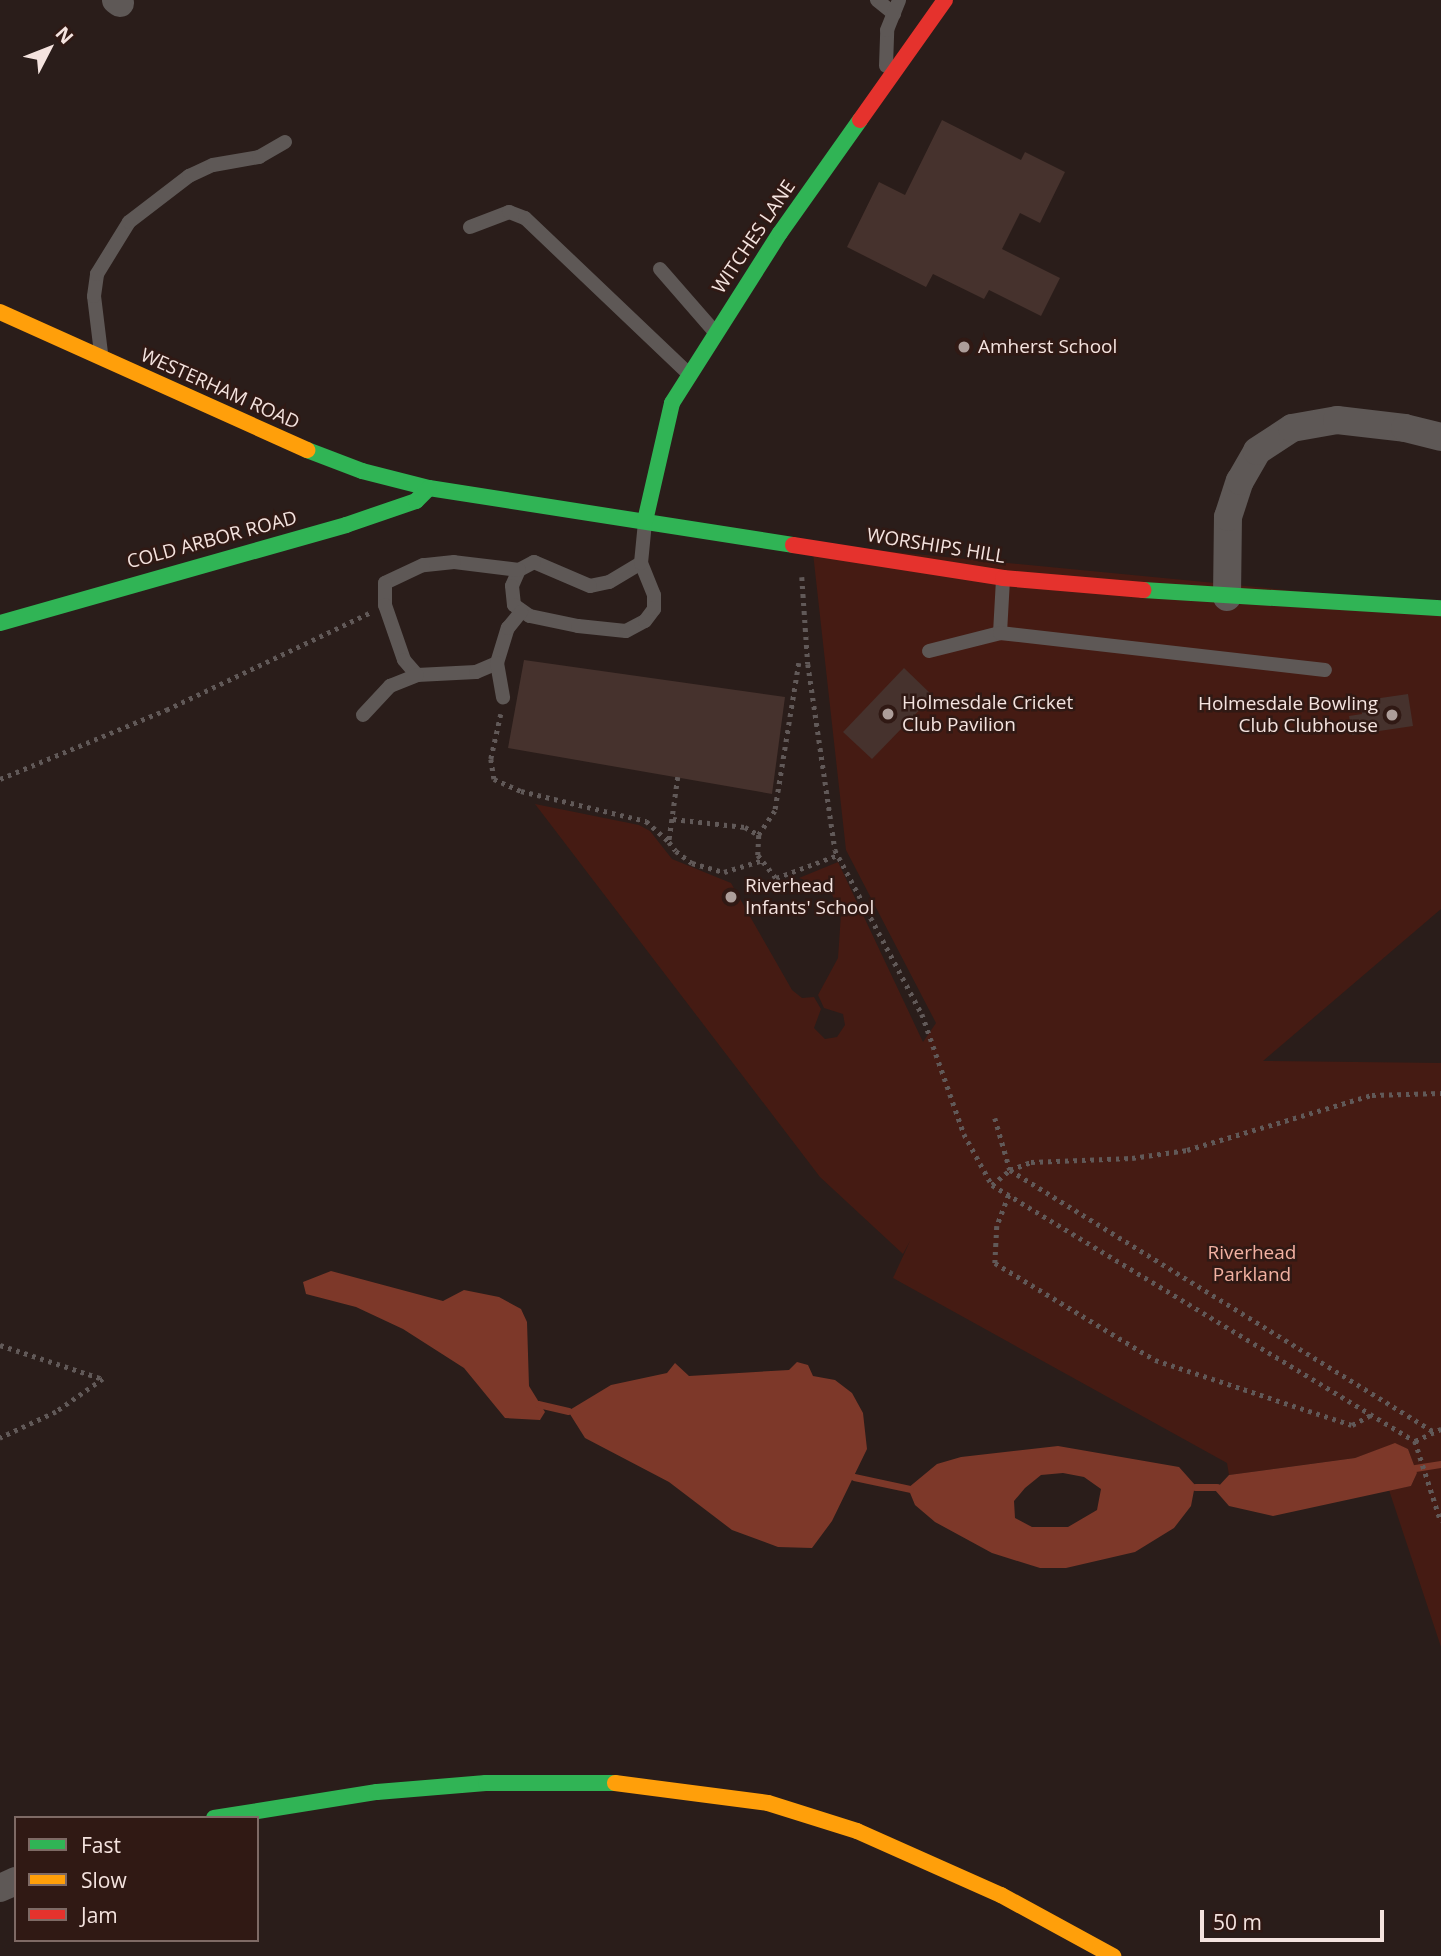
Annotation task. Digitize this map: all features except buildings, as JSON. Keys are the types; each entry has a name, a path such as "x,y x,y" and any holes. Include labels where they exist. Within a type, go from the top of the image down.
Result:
{"main road":[{"name":"WITCHES LANE","path":"645,521 672,403 689,373 945,0"},
{"name":"WESTERHAM ROAD","path":"0,312 264,433 362,471 429,488"},
{"name":"WORSHIPS HILL","path":"429,488 1003,578 1227,597 1441,608"},
{"name":"COLD ARBOR ROAD","path":"0,623 346,525 416,501 429,488"},
{"path":"227,1816 377,1792 474,1784 612,1783 684,1789 768,1803 857,1831 1001,1895 1113,1956"}],"street":[{"path":"1227,597 1228,517 1240,481 1258,451 1292,428 1338,420 1405,428 1441,438"}],"lane":[{"path":"877,0 896,7 887,30 887,84"},
{"path":"101,358 94,296 97,274 129,222 189,176 214,165 259,157 285,142"},
{"path":"470,227 509,212 525,218 689,373"},
{"path":"660,269 715,332"},
{"path":"641,563 608,582 590,586 534,562 520,570 512,586 514,605 521,612 578,626 626,631 645,621 653,609 654,594 641,563 645,521"},
{"path":"417,675 404,660 385,605 385,583 423,565 454,562 520,570"},
{"path":"1000,633 1003,578"},
{"path":"503,697 497,663 509,628 521,612"},
{"path":"929,651 1000,633 1325,670"},
{"path":"363,715 390,686 417,675 476,672 497,663"}],"path":[{"path":"800,545 814,711 838,855 922,1014 964,1134 992,1185 1415,1441 1440,1519"},
{"path":"0,779 166,710 385,605"},
{"path":"799,663 775,811 759,835 760,861 776,878 785,878 838,855"},
{"path":"503,697 489,772 494,779 521,791 646,821 683,858 717,871 735,871 760,861"},
{"path":"669,842 678,777"},
{"path":"673,819 745,827 759,835"},
{"path":"992,1185 1010,1170 1031,1161 1132,1158 1187,1150 1372,1094 1441,1093"},
{"path":"995,1118 1010,1170 1435,1432"},
{"path":"1009,1195 997,1226 995,1263 1155,1360 1352,1425 1372,1415"},
{"path":"0,1345 103,1379 56,1412 0,1438"},
{"path":"1415,1441 1441,1429"}],"green space":[{"name":"Riverhead Parkland","path":"812,544 1441,605 1441,909 1263,1061 1441,1063 1441,1647 1389,1490 1411,1486 1417,1473 1408,1449 1395,1444 1355,1458 1229,1475 1227,1463 893,1278 910,1241 903,1254 820,1177 535,804 639,825 650,831 672,859 731,883 792,990 802,998 814,997 821,1009 814,1028 825,1039 837,1037 845,1025 843,1014 824,1008 818,995 838,958 841,914 830,890 799,878 838,862 923,1042 936,1023 846,850"}],"shaded area":[{"path":"331,1271 443,1301 464,1290 499,1297 521,1309 527,1322 529,1386 545,1412 540,1420 505,1418 464,1368 403,1329 356,1307 306,1294 303,1282"},
{"path":"797,1362 808,1365 813,1376 835,1380 852,1393 863,1413 867,1449 832,1521 812,1548 778,1547 732,1530 669,1482 585,1438 568,1411 611,1385 667,1373 675,1363 689,1376 789,1370"},
{"path":"1395,1443 1408,1449 1417,1473 1411,1486 1273,1516 1229,1506 1215,1490 1229,1475 1355,1458"},
{"path":"1058,1446 1179,1467 1195,1485 1191,1506 1174,1528 1135,1552 1066,1568 1040,1568 992,1553 935,1522 915,1505 908,1488 937,1464 961,1457","holes":["1063,1473 1084,1477 1101,1489 1097,1510 1068,1527 1032,1527 1015,1518 1014,1501 1041,1475"]}],"waterway":[{"path":"538,1404 568,1411"},
{"path":"1415,1468 1441,1464"},
{"path":"854,1477 910,1489"},
{"path":"1195,1487 1217,1487"}],"traffic: fast":[{"path":"645,521 672,403 780,233 860,120"},
{"path":"307,450 362,471 429,488 793,545"},
{"path":"0,623 346,525 416,501 429,488"},
{"path":"1143,590 1441,608"},
{"path":"227,1816 377,1792 486,1783 615,1783"}],"traffic: slow":[{"path":"0,312 307,450"},
{"path":"615,1783 768,1803 857,1831 1001,1895 1113,1956"}],"traffic: jam":[{"path":"860,120 945,0"},
{"path":"793,545 1003,578 1143,590"}],"place":[{"name":"Amherst School","path":"964,347"},
{"name":"Holmesdale Cricket Club Pavilion","path":"888,714"},
{"name":"Holmesdale Bowling Club Clubhouse","path":"1392,715"},
{"name":"Riverhead Infants' School","path":"731,897"}]}
